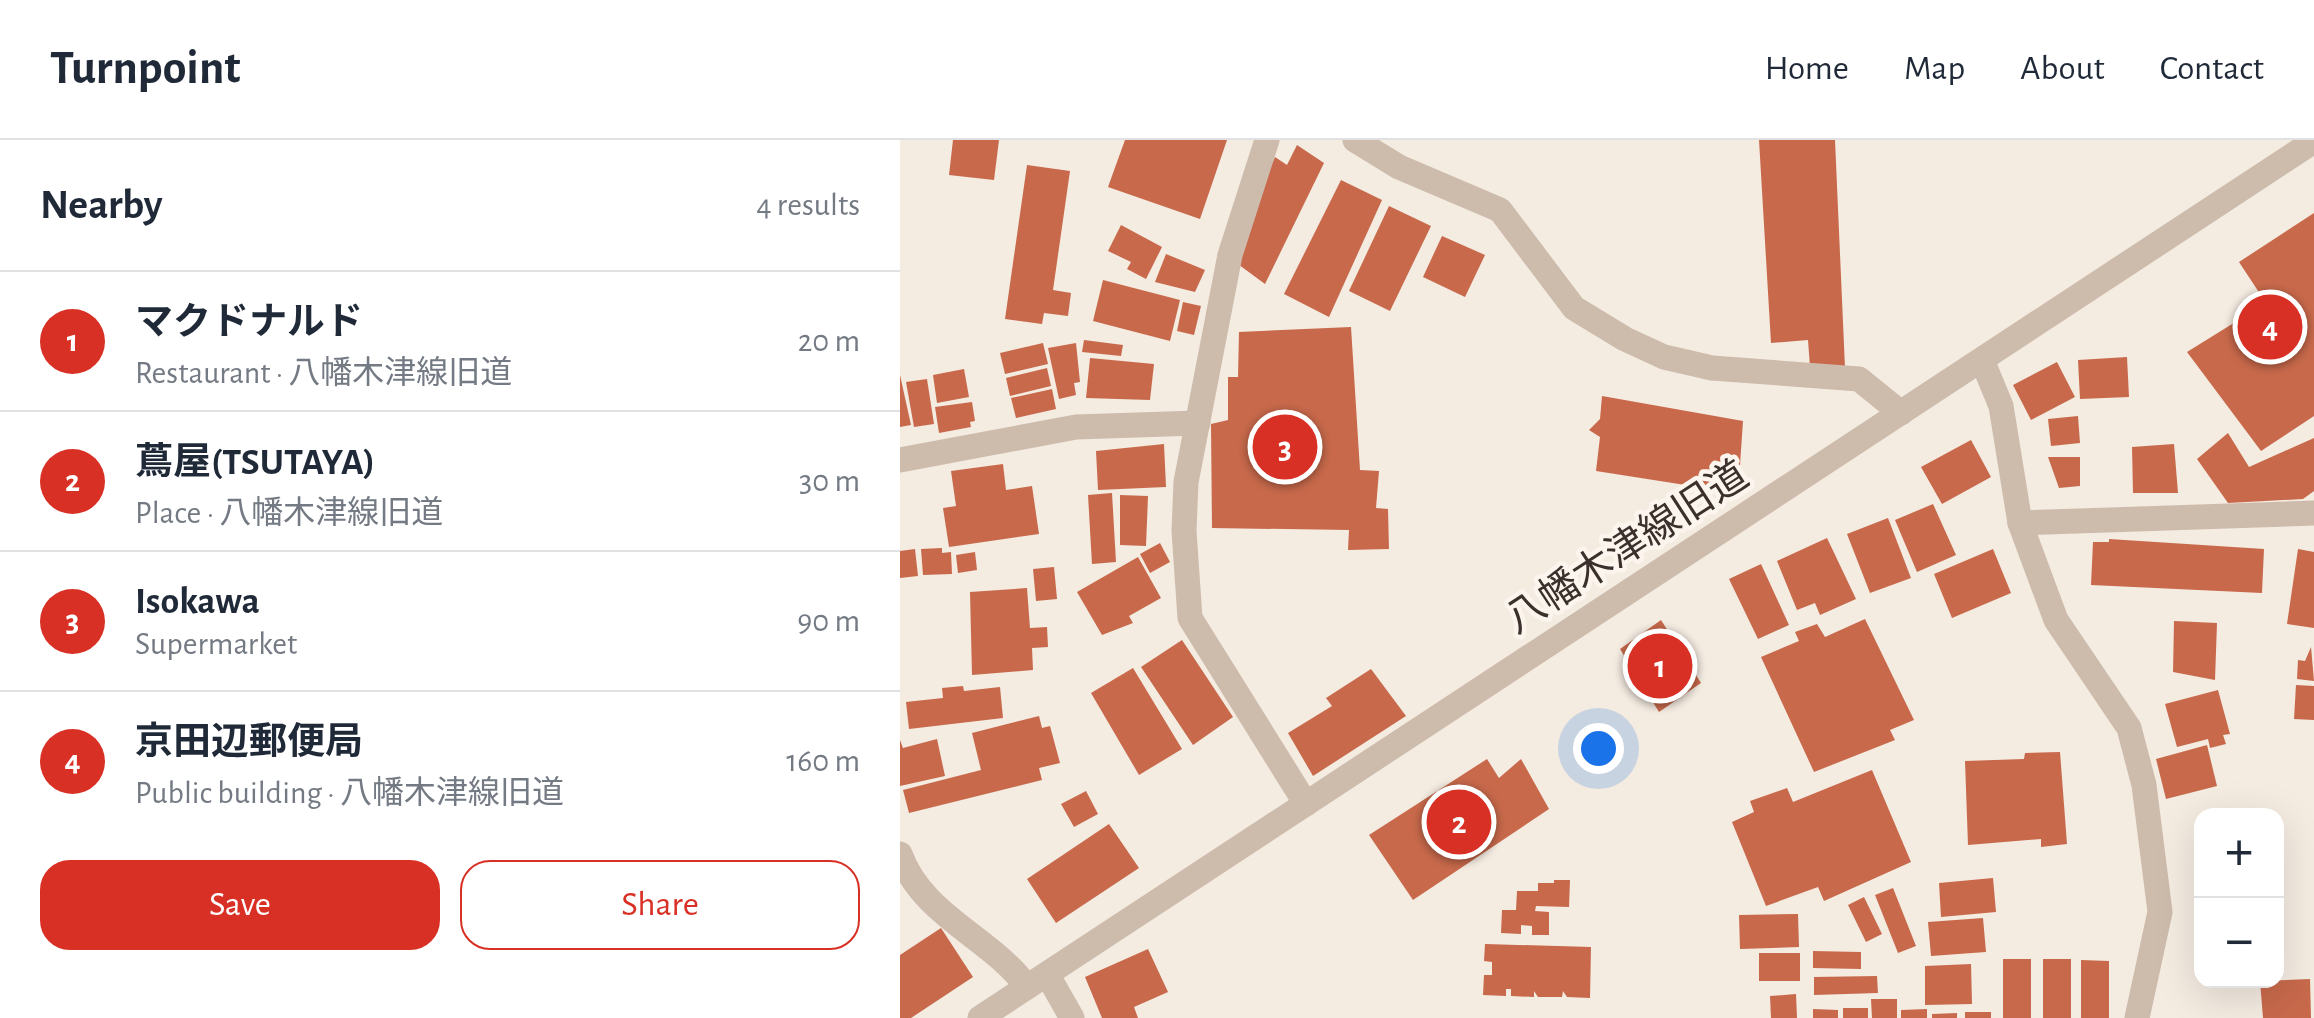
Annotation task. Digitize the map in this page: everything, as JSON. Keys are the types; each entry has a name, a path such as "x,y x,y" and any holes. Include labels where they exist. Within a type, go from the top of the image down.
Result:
{"street":[{"path":"1268,140 1230,255 1186,482 1190,618 1306,804"},
{"path":"1355,140 1399,166 1500,210 1574,308 1626,340 1664,357 1712,368 1859,379 1901,414"},
{"name":"八幡木津線旧道","path":"980,1018 2314,141"},
{"path":"1982,360 2002,406 2020,523 2056,620 2129,728 2144,785 2160,912 2137,1018"},
{"path":"900,460 1076,427 1198,423"},
{"path":"2020,523 2314,513"},
{"path":"900,854 948,920 1037,981 1072,1018"}],"building":[{"path":"953,140 999,140 994,180 949,175"},
{"path":"1125,140 1227,140 1200,219 1108,187"},
{"path":"1759,140 1835,140 1845,368 1810,367 1808,340 1771,343"},
{"path":"1297,145 1324,163 1265,284 1231,259 1275,157 1287,165"},
{"path":"1027,165 1070,171 1053,290 1071,293 1068,316 1044,313 1042,324 1005,319"},
{"path":"1341,180 1382,200 1329,317 1284,294"},
{"path":"1389,206 1431,226 1390,311 1349,291"},
{"path":"2314,213 2314,416 2261,451 2187,352 2266,303 2239,262"},
{"path":"1121,225 1162,247 1146,279 1127,269 1131,262 1108,251"},
{"path":"1442,236 1485,255 1465,297 1423,277"},
{"path":"1166,254 1205,270 1195,292 1155,282"},
{"path":"1103,280 1180,300 1170,341 1093,321"},
{"path":"1183,302 1201,306 1194,335 1177,331"},
{"path":"1351,327 1360,470 1379,471 1376,508 1388,509 1389,549 1348,550 1349,530 1212,528 1211,424 1228,420 1228,377 1238,377 1239,332"},
{"path":"1084,340 1123,345 1121,356 1082,352"},
{"path":"1043,343 1048,364 1005,374 1000,353"},
{"path":"1076,343 1080,382 1074,383 1076,395 1059,399 1048,348"},
{"path":"2127,357 2129,397 2080,399 2078,360"},
{"path":"1090,358 1154,364 1150,400 1086,398"},
{"path":"2057,362 2075,397 2031,420 2013,385"},
{"path":"1047,368 1051,386 1010,396 1006,378"},
{"path":"964,369 969,397 937,403 933,375"},
{"path":"900,375 911,425 900,427"},
{"path":"927,379 934,424 914,427 906,382"},
{"path":"1052,389 1056,409 1016,418 1011,398"},
{"path":"1602,396 1743,421 1740,465 1715,464 1711,489 1596,471 1600,437 1589,430 1600,419"},
{"path":"972,402 975,421 970,422 971,427 939,433 935,407"},
{"path":"2078,416 2080,443 2051,446 2048,419"},
{"path":"2228,433 2249,467 2314,438 2314,491 2303,499 2228,503 2197,459"},
{"path":"1971,440 1991,477 1942,504 1921,467"},
{"path":"1164,444 1166,487 1098,490 1096,451"},
{"path":"2174,444 2178,493 2133,493 2132,447"},
{"path":"2048,457 2080,457 2080,486 2059,488"},
{"path":"1003,464 1006,490 1032,486 1039,534 949,547 943,508 956,506 951,471"},
{"path":"1112,493 1116,562 1092,564 1088,495"},
{"path":"1120,495 1148,496 1146,546 1120,545"},
{"path":"1933,504 1956,555 1917,572 1895,520"},
{"path":"1888,518 1911,578 1870,593 1847,534"},
{"path":"1827,538 1856,599 1820,615 1815,603 1797,610 1777,561"},
{"path":"2109,539 2264,549 2262,593 2091,585 2093,542"},
{"path":"1160,543 1170,562 1150,573 1140,554"},
{"path":"942,548 942,553 951,552 952,574 923,575 921,549"},
{"path":"915,549 918,576 900,578 900,551"},
{"path":"1993,549 2011,593 1952,618 1934,574"},
{"path":"2298,549 2314,552 2314,628 2287,624"},
{"path":"975,552 977,570 958,573 956,555"},
{"path":"1138,557 1161,598 1129,616 1133,623 1102,635 1077,592"},
{"path":"1761,564 1789,625 1758,639 1729,579"},
{"path":"1054,567 1057,599 1036,601 1033,569"},
{"path":"1027,588 1030,628 1047,627 1048,647 1032,648 1033,670 972,675 970,592"},
{"path":"1865,619 1914,720 1890,730 1895,740 1814,772 1761,657 1799,641 1795,632 1817,624 1825,637"},
{"path":"1661,620 1701,683 1659,712 1620,649"},
{"path":"2174,621 2217,623 2215,680 2173,672"},
{"path":"1182,640 1233,717 1193,745 1141,667"},
{"path":"2311,647 2314,681 2297,679 2298,660 2305,661"},
{"path":"1133,668 1182,749 1139,775 1091,693"},
{"path":"1371,669 1406,716 1313,776 1288,733 1332,706 1326,698"},
{"path":"2296,685 2314,686 2314,720 2294,719"},
{"path":"963,686 964,691 1000,687 1003,718 909,729 906,702 943,698 942,688"},
{"path":"2218,690 2230,734 2223,735 2226,744 2210,748 2208,739 2177,747 2165,704"},
{"path":"1039,716 1042,728 1050,726 1060,763 1039,768 1042,780 909,813 903,790 981,770 972,733"},
{"path":"937,739 945,776 900,786 900,740 903,748"},
{"path":"2207,745 2217,786 2166,799 2156,759"},
{"path":"2060,752 2067,844 2041,847 2041,839 1968,845 1965,761 2024,759 2025,753"},
{"path":"1487,759 1499,778 1521,759 1549,809 1413,900 1369,835"},
{"path":"1872,770 1911,862 1824,901 1818,887 1766,906 1732,822 1754,812 1750,801 1787,788 1793,802"},
{"path":"1086,791 1098,814 1074,827 1061,804"},
{"path":"1109,824 1139,868 1056,923 1027,879"},
{"path":"1993,878 1996,912 1941,917 1939,883"},
{"path":"1570,880 1569,907 1536,906 1535,911 1549,912 1549,935 1532,935 1532,926 1521,925 1521,934 1501,933 1502,910 1516,910 1517,891 1538,891 1538,883"},
{"path":"1893,888 1916,946 1898,953 1875,895"},
{"path":"1864,897 1882,934 1866,942 1848,905"},
{"path":"1798,914 1799,947 1740,949 1739,915"},
{"path":"1983,918 1986,952 1931,956 1928,922"},
{"path":"941,928 973,977 911,1018 900,1018 900,955"},
{"path":"1485,944 1591,947 1590,998 1567,997 1563,991 1562,997 1538,997 1534,991 1534,997 1511,996 1511,989 1506,989 1506,996 1483,995 1484,975 1492,975 1492,962 1484,961"},
{"path":"1148,949 1168,992 1134,1007 1138,1018 1102,1018 1085,977"},
{"path":"1813,951 1861,952 1861,969 1813,968"},
{"path":"1759,953 1800,953 1800,981 1759,981"},
{"path":"2003,959 2031,959 2031,1018 2003,1018"},
{"path":"2043,959 2071,959 2071,1018 2043,1018"},
{"path":"2081,960 2109,961 2109,1018 2081,1018"},
{"path":"1971,964 1972,1004 1925,1005 1925,966"},
{"path":"1877,976 1878,993 1814,995 1814,977"},
{"path":"2310,979 2311,1018 2263,1018 2261,988 2284,988 2284,980"},
{"path":"1796,994 1797,1018 1771,1018 1770,996"},
{"path":"1871,999 1897,999 1897,1018 1872,1018"},
{"path":"1843,1008 1868,1008 1868,1018 1843,1018"},
{"path":"1813,1009 1838,1010 1838,1018 1813,1018"},
{"path":"1927,1009 1927,1018 1901,1018 1901,1010"},
{"path":"1965,1012 1991,1012 1991,1018 1965,1018"},
{"path":"1957,1013 1957,1018 1932,1018 1932,1014"}],"place":[{"name":"京田辺郵便局","path":"2270,327"},
{"name":"Isokawa","path":"1285,447"},
{"name":"マクドナルド","path":"1660,666"},
{"name":"蔦屋(TSUTAYA)","path":"1459,822"}]}
